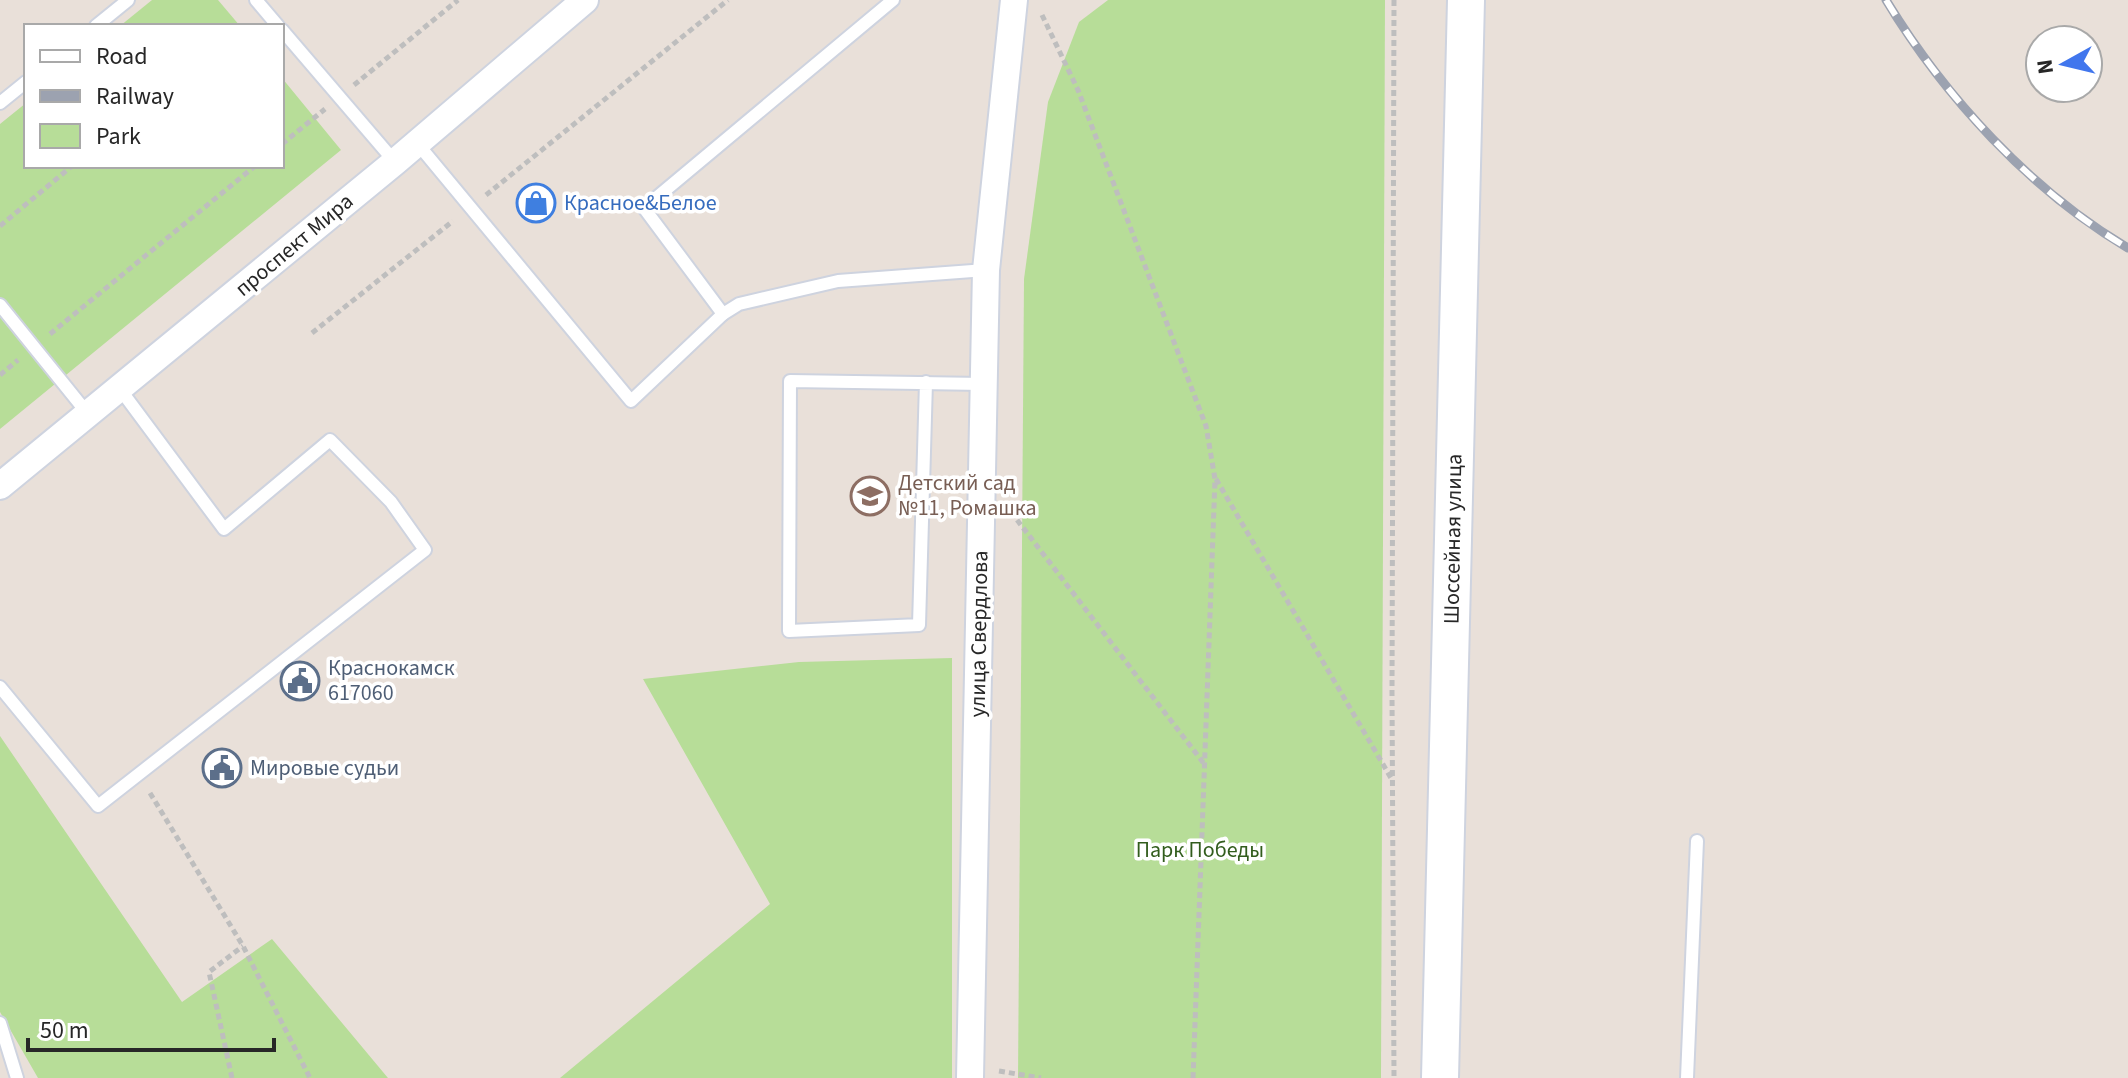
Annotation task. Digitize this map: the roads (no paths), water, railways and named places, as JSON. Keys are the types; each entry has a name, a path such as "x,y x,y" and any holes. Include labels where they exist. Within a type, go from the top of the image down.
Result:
{"main road":[{"name":"Шоссейная улица","path":"1440,1078 1466,0"}],"street":[{"name":"проспект Мира","path":"0,486 395,162 585,0"},
{"name":"улица Свердлова","path":"970,1072 986,270 1014,0"}],"lane":[{"path":"98,24 128,0"},
{"path":"256,0 277,24"},
{"path":"723,314 644,208 893,0"},
{"path":"284,33 395,162"},
{"path":"0,103 24,84"},
{"path":"417,143 631,401 723,314 739,304 838,281 986,270"},
{"path":"0,305 88,414"},
{"path":"926,382 919,625 789,631 790,381 926,382 983,384"},
{"path":"0,687 98,806 425,550 391,502 330,440 224,529 120,389"},
{"path":"1687,1078 1697,841"},
{"path":"0,1023 17,1078"}],"railway":[{"path":"1886,0 1935,71 1992,139 2057,199 2128,248"}],"place":[{"name":"Красное&Белое","path":"536,203"},
{"name":"Детский сад №11, Ромашка","path":"870,496"},
{"name":"Краснокамск 617060","path":"300,681"},
{"name":"Мировые судьи","path":"222,768"}],"park label":[{"name":"Парк Победы","path":"1200,850"}]}
